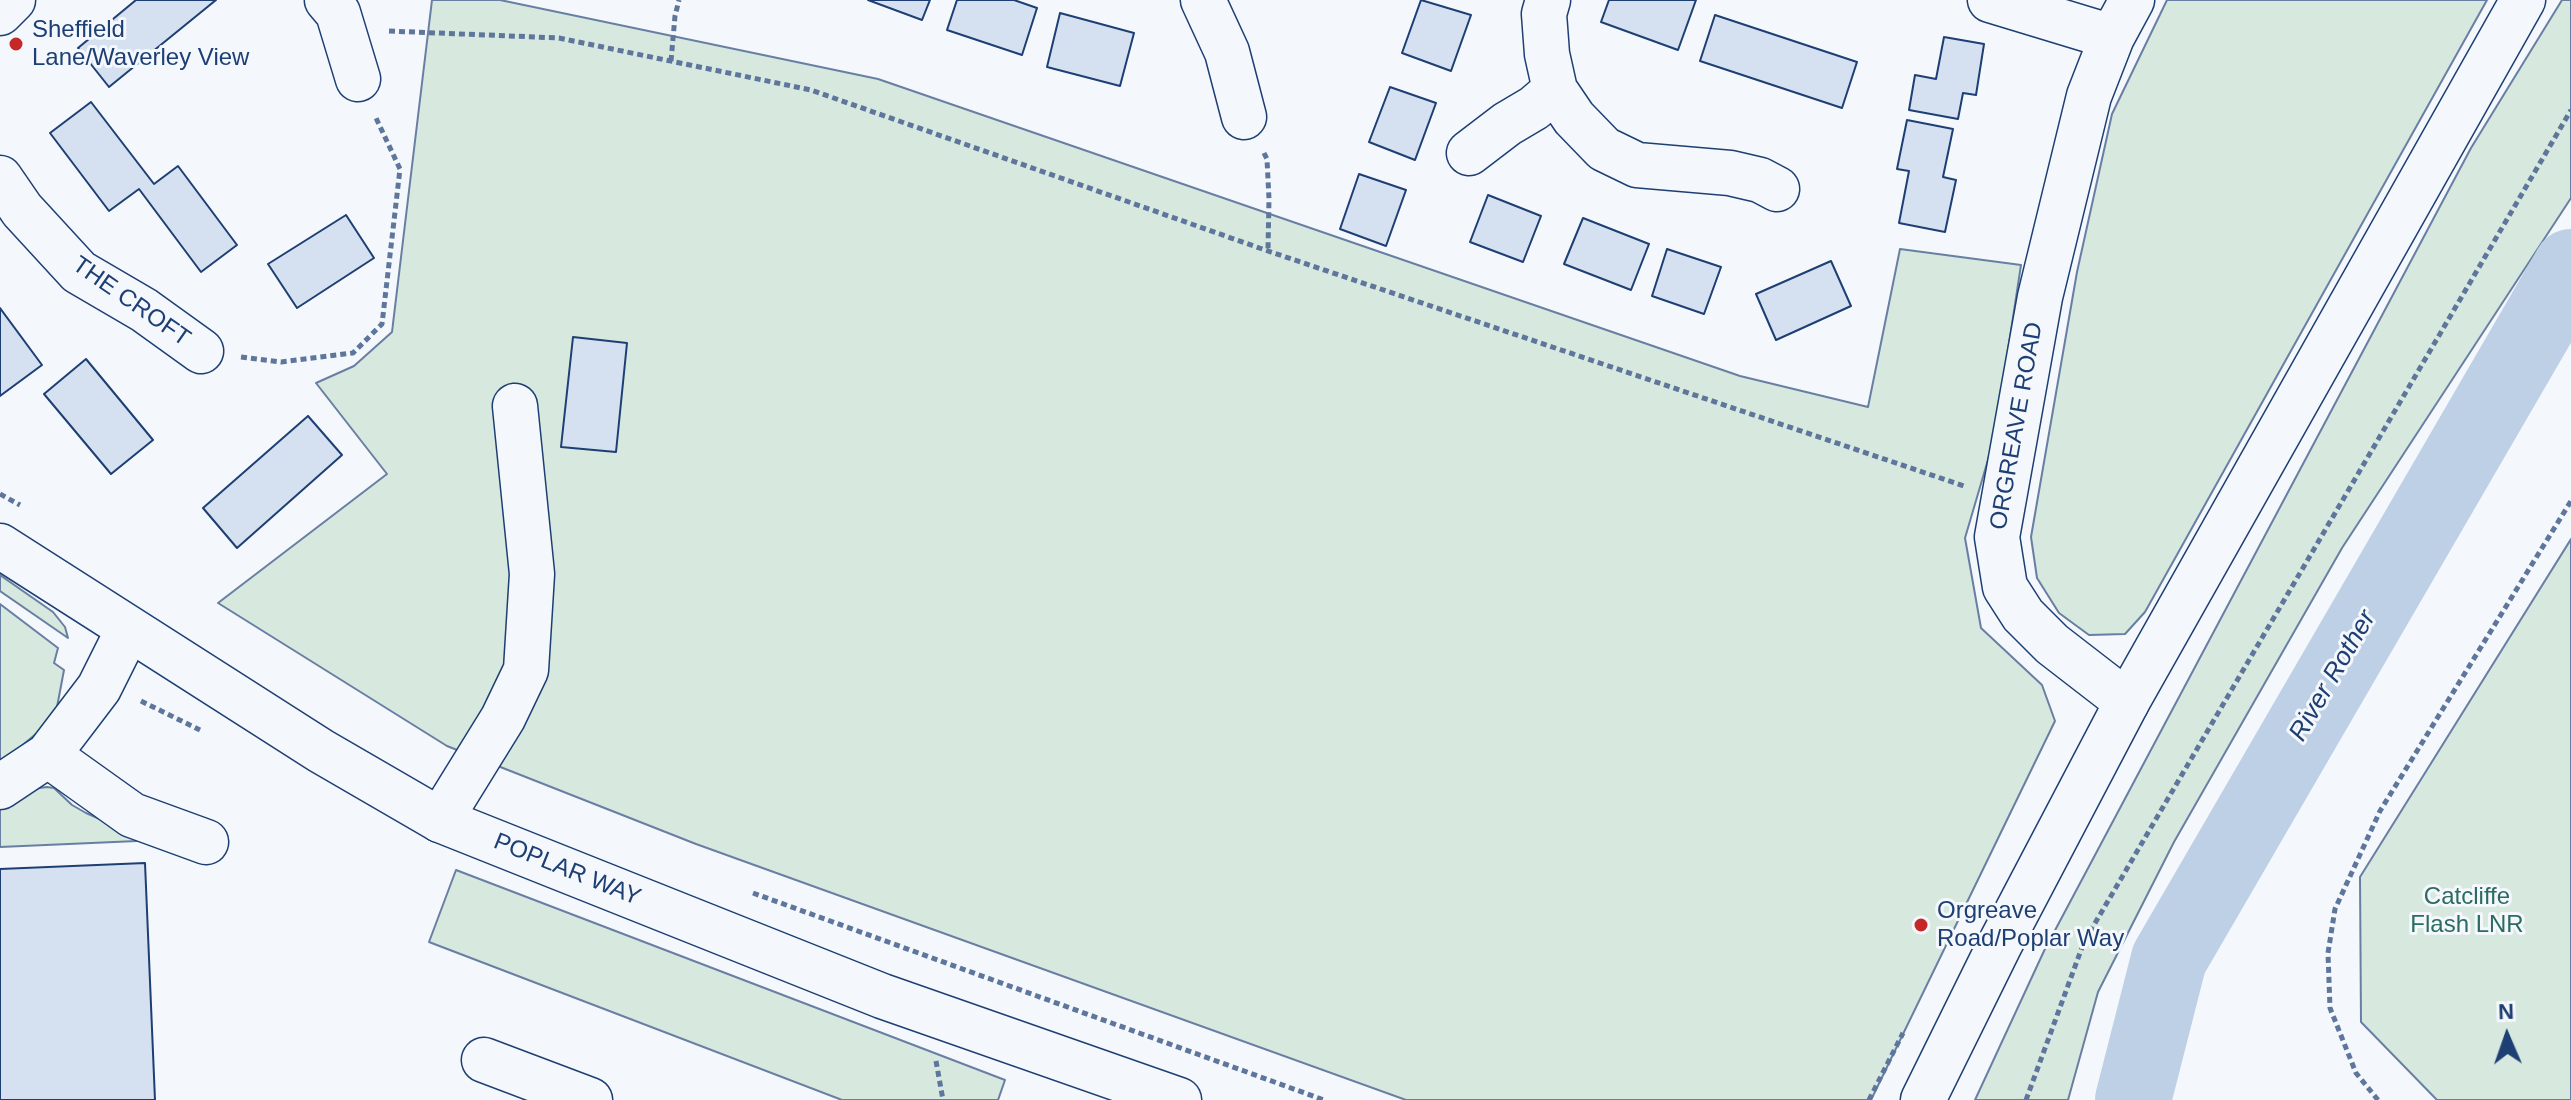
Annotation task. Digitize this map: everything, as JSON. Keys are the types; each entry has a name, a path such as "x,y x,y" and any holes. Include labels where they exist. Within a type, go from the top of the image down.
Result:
{"main road":[{"path":"0,13 13,0"},
{"path":"1203,0 1227,52 1244,117"},
{"path":"1548,0 1544,14 1547,54 1555,90 1574,118 1604,149 1637,165 1730,173 1760,180 1777,189"},
{"path":"1990,0 2122,19"},
{"path":"1923,1100 2000,944 2127,702 2523,0"},
{"path":"335,15 358,79"},
{"name":"ORGREAVE ROAD","path":"2122,19 2089,96 2040,297 1997,537 2005,587 2023,615 2052,644 2127,702"},
{"path":"1469,153 1555,90"},
{"name":"THE CROFT","path":"0,178 22,210 79,272 144,310 201,351"},
{"path":"440,820 503,718 526,670 532,574 515,406"},
{"name":"POPLAR WAY","path":"0,546 321,751 440,820 882,996 1179,1100"},
{"path":"0,787 48,755 99,688 128,630"},
{"path":"48,755 132,815 206,842"},
{"path":"484,1060 590,1100"}],"path":[{"path":"671,61 679,0"},
{"path":"335,15 559,38 811,90 1268,251 2002,499"},
{"path":"201,351 281,362 353,353 382,324 400,169 358,79"},
{"path":"2026,1100 2084,942 2571,110"},
{"path":"1244,117 1267,159 1268,251"},
{"path":"0,494 23,507"},
{"path":"2378,1100 2356,1073 2330,1008 2328,953 2335,909 2380,811 2571,501"},
{"path":"747,891 1324,1100"},
{"path":"936,1059 943,1100"}],"green space":[{"path":"432,0 500,0 878,79 1740,376 1868,407 1900,249 2021,265 1995,436 1965,538 1981,628 2042,685 2055,721 1871,1100 1406,1100 696,844 447,746 218,603 387,474 316,383 354,366 392,332"},
{"path":"2167,0 2487,0 2145,612 2125,634 2089,635 2059,613 2037,578 2031,537 2077,272 2112,114"},
{"path":"2562,0 2571,0 2571,198 2342,548 2174,842 2098,992 2068,1100 1975,1100 2044,951 2471,148"},
{"name":"Catcliffe Flash LNR","path":"2571,539 2571,1100 2437,1100 2361,1022 2360,877"},
{"path":"0,575 53,612 65,627 68,638 0,591"},
{"path":"0,604 58,648 54,663 64,670 57,707 43,728 0,764"},
{"path":"47,787 54,788 86,813 141,837 137,841 0,847 0,806"},
{"path":"456,870 1005,1080 998,1100 842,1100 429,942"}],"building":[{"path":"136,0 216,0 109,87 78,48"},
{"path":"868,0 930,0 922,20"},
{"path":"957,0 1014,0 1037,8 1022,55 947,30"},
{"path":"1421,0 1471,15 1451,71 1402,53"},
{"path":"1609,0 1696,0 1678,50 1601,22"},
{"path":"1060,13 1134,33 1120,86 1047,67"},
{"path":"1715,15 1857,62 1842,108 1700,61"},
{"path":"1944,37 1984,44 1976,95 1963,93 1958,119 1909,110 1915,75 1936,79"},
{"path":"1390,87 1436,103 1415,160 1369,142"},
{"path":"91,102 154,184 178,166 237,245 201,272 139,189 109,211 50,133"},
{"path":"1907,120 1953,129 1943,177 1956,180 1945,232 1899,223 1909,171 1897,169"},
{"path":"1359,174 1406,190 1386,246 1340,229"},
{"path":"1488,195 1541,216 1523,262 1470,242"},
{"path":"346,215 374,258 297,308 268,264"},
{"path":"1583,218 1649,244 1631,290 1564,264"},
{"path":"1667,249 1721,267 1704,314 1652,296"},
{"path":"1831,261 1851,306 1776,340 1756,294"},
{"path":"0,308 42,365 0,396"},
{"path":"573,337 627,343 616,452 561,447"},
{"path":"86,359 153,440 111,474 44,394"},
{"path":"308,416 342,455 237,548 203,508"},
{"path":"145,863 155,1100 0,1100 0,869"}],"waterway":[{"name":"River Rother","path":"2133,1100 2169,959 2571,267"}],"place":[{"name":"Sheffield Lane/Waverley View","path":"16,44"},
{"name":"Orgreave Road/Poplar Way","path":"1921,925"}]}
